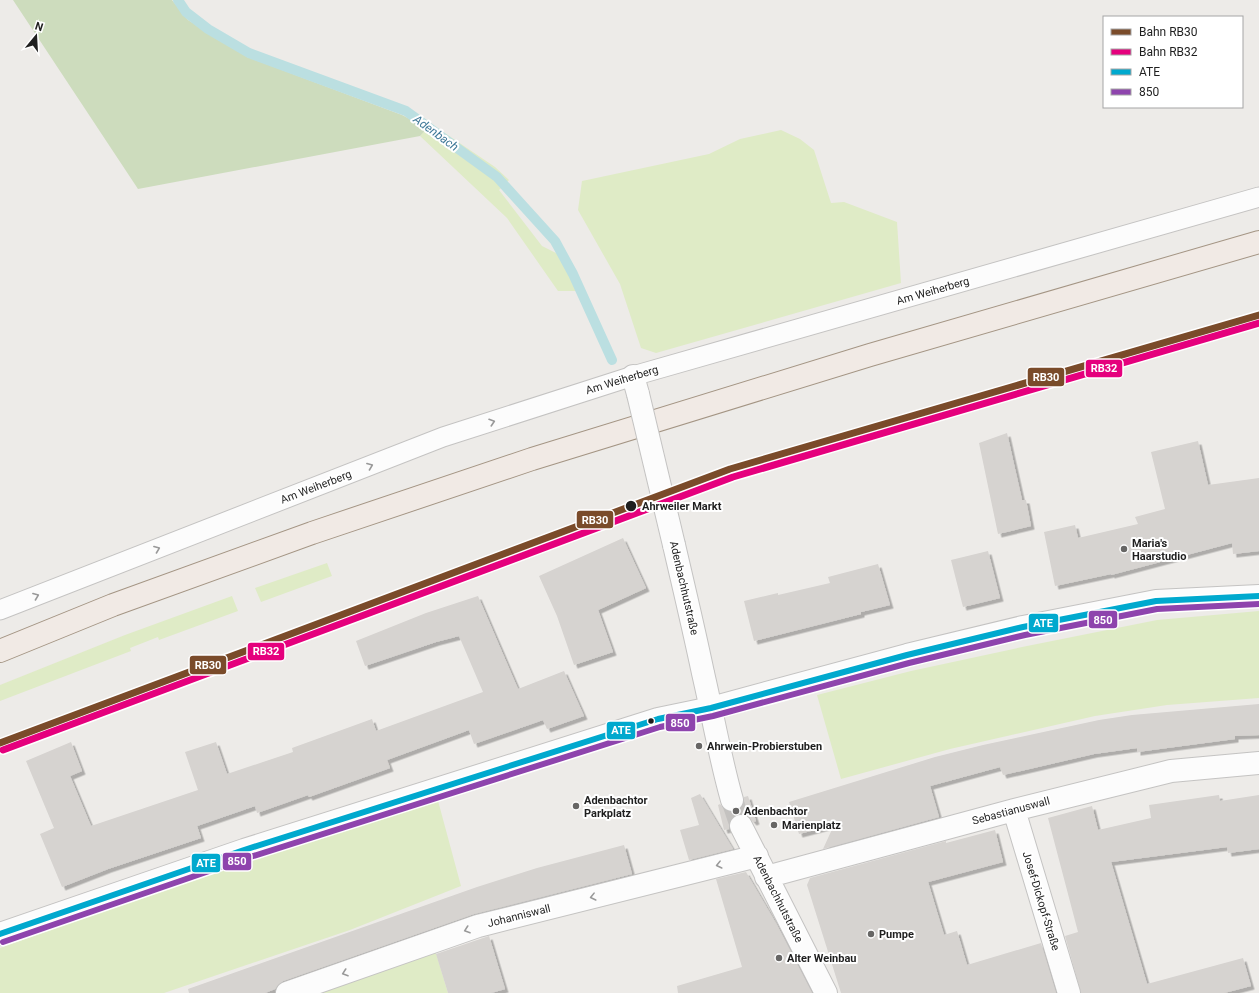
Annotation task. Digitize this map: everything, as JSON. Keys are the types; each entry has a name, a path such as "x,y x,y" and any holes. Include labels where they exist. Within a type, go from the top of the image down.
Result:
{"main road":[{"path":"0,651 120,602 312,533 532,458 870,355 1259,242"}],"street":[{"name":"Adenbachhutstraße","path":"636,385 711,708 723,770 732,800"},
{"path":"0,934 244,850 658,719 711,708 907,655 1030,625 1156,601 1259,596"},
{"name":"Sebastianuswall","path":"766,877 1014,810 1171,771 1259,763"},
{"name":"Josef-Dickopf-Straße","path":"1014,810 1069,993"},
{"name":"Adenbachhutstraße","path":"741,826 826,993"},
{"name":"Johanniswall","path":"287,993 478,926 757,856"}],"lane":[{"name":"Am Weiherberg","path":"0,610 443,437 636,385 1259,197"}],"green space":[{"path":"13,0 172,0 188,20 247,57 402,115 427,128 420,136 138,189"},
{"path":"430,123 495,167 509,180 499,190 542,246 570,260 585,291 558,291 507,218 420,136"},
{"path":"781,130 800,139 814,150 831,203 844,202 897,222 901,283 656,353 641,348 620,284 578,210 582,181 709,154 740,139"},
{"path":"327,563 332,576 261,602 255,588"},
{"path":"232,596 238,611 159,640 158,637 130,648 131,651 0,701 0,685 125,635"},
{"path":"1259,611 1259,698 1167,705 1095,716 950,749 841,779 817,695 911,671 1157,620"},
{"path":"437,797 461,886 350,930 164,993 0,993 0,948 234,864"},
{"path":"436,953 448,993 321,993"}],"building":[{"path":"1007,433 1022,500 1026,500 1031,526 998,534 979,443"},
{"path":"1198,441 1208,485 1259,478 1259,551 1233,554 1232,543 1111,575 1055,586 1044,532 1075,525 1078,538 1138,524 1135,517 1165,509 1151,452"},
{"path":"623,538 646,588 598,610 613,652 574,665 557,616 539,576"},
{"path":"988,551 1000,598 963,607 951,560"},
{"path":"878,564 890,605 861,612 861,614 754,641 744,601 830,583 828,577"},
{"path":"478,596 518,689 564,671 584,716 547,729 543,720 474,744 469,730 387,760 390,768 309,797 308,795 257,813 255,806 197,826 201,838 108,869 62,887 40,834 54,828 26,761 71,742 82,771 70,776 91,826 198,790 185,752 216,742 227,774 293,752 292,748 372,719 376,731 483,692 459,636 436,642 365,666 356,641 426,613"},
{"path":"1259,704 1259,735 1235,736 1235,739 1137,752 1137,748 1094,754 1003,775 1000,767 930,786 939,817 823,849 834,825 799,834 789,802 935,757 1099,720 1132,715"},
{"path":"700,794 733,849 689,860 680,830 699,825 691,798"},
{"path":"1219,795 1220,801 1259,795 1259,849 1228,853 1227,847 1111,862 1147,984 1243,958 1251,986 1224,993 1081,993 1065,936 1078,932 1048,818 1092,806 1098,830 1151,818 1149,805"},
{"path":"748,796 756,821 753,822 748,816 742,814 736,815 730,820 729,829 724,830 718,805 720,804 728,812 736,812 744,804 744,797"},
{"path":"995,830 1003,862 928,882 944,935 957,931 967,965 1041,943 1056,993 841,993 807,885 810,878 946,841 946,843"},
{"path":"624,845 632,874 474,914 283,981 275,989 265,993 189,993 188,989 477,887 537,868"},
{"path":"746,872 777,925 812,993 678,993 677,986 742,967 716,879"},
{"path":"489,936 505,989 491,993 448,993 436,954"}],"waterway":[{"name":"Adenbach","path":"178,0 186,12 208,29 249,53 406,111 497,177 555,241 573,274 612,360"}],"tunnel":[{"path":"732,800 741,826"}],"rail line":[{"name":"RB30","path":"0,743 730,469 1259,315"},
{"name":"RB32","path":"3,750 733,477 1259,323"}],"transit line":[{"name":"ATE","path":"0,934 244,850 658,719 711,708 907,655 1023,627 1156,601 1259,596"},
{"name":"850","path":"3,942 247,858 660,727 713,716 909,663 1025,635 1157,609 1259,604"}],"place":[{"name":"Ahrweiler Markt","path":"631,506"},
{"name":"Maria's Haarstudio","path":"1124,549"},
{"name":"Ahrwein-Probierstuben","path":"699,746"},
{"name":"Adenbachtor Parkplatz","path":"576,806"},
{"name":"Adenbachtor","path":"736,811"},
{"name":"Marienplatz","path":"774,825"},
{"name":"Pumpe","path":"871,934"},
{"name":"Alter Weinbau","path":"779,958"}]}
